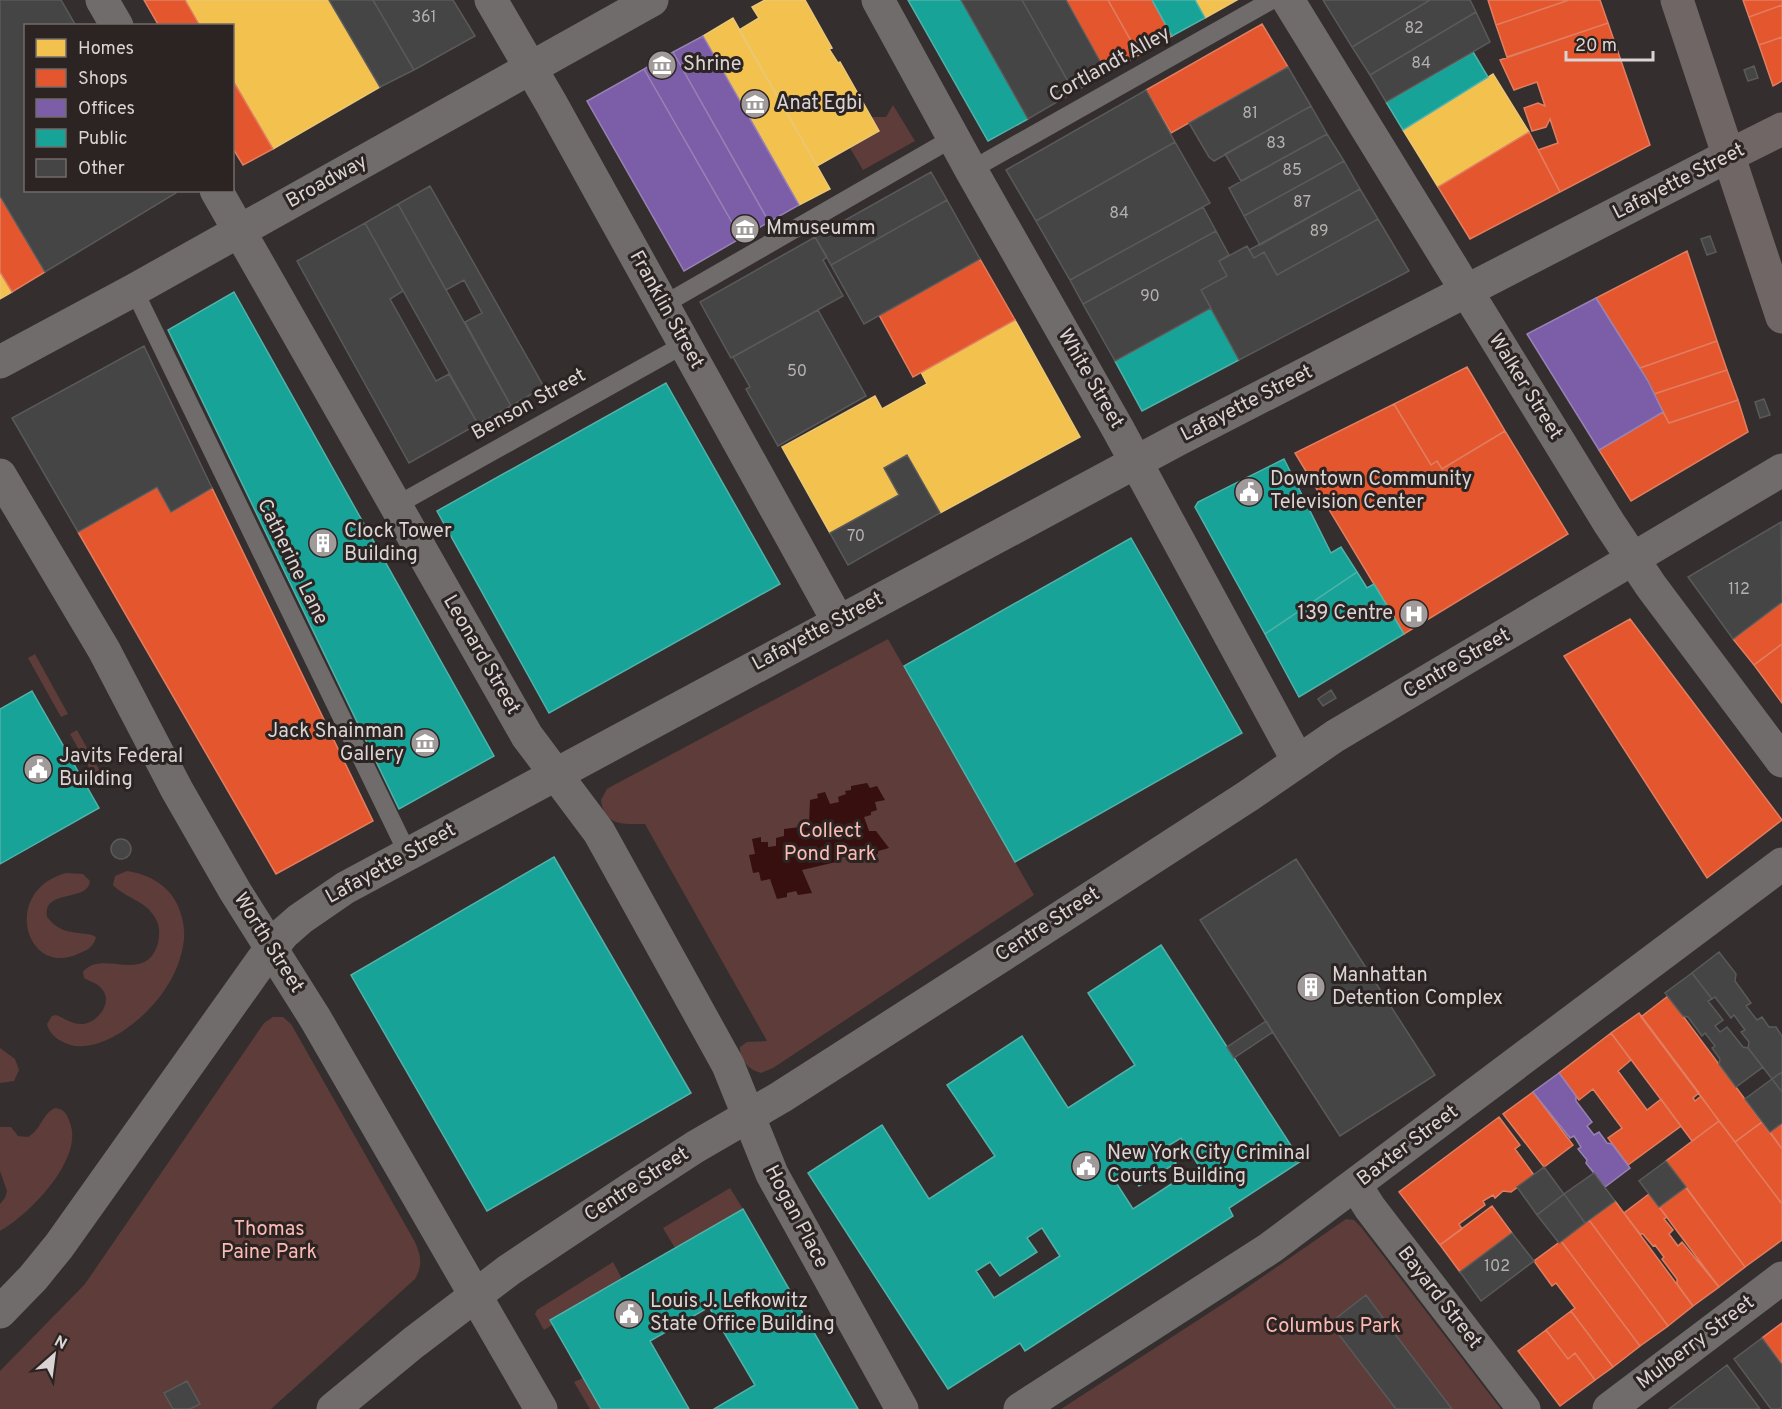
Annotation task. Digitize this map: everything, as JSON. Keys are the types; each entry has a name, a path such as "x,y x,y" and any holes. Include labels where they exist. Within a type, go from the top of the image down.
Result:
{"main road":[{"path":"1677,0 1782,317"},
{"name":"Lafayette Street","path":"1728,156 1782,129"}],"street":[{"path":"102,0 116,24"},
{"name":"Franklin Street","path":"491,0 838,621"},
{"name":"Broadway","path":"0,362 134,290 652,0"},
{"name":"White Street","path":"878,0 953,138 1136,462 1298,761"},
{"name":"Walker Street","path":"1288,0 1466,292 1634,560 1782,761"},
{"name":"Lafayette Street","path":"0,1312 33,1278 59,1245 271,948 300,919 319,905 345,888 555,774 1136,462 1728,156"},
{"name":"Leonard Street","path":"217,192 527,736 599,832 728,1065 748,1116"},
{"name":"Centre Street","path":"333,1409 413,1343 509,1270 635,1186 1039,931 1248,796 1335,736 1782,470"},
{"name":"Worth Street","path":"0,475 104,650 177,790 235,891 315,1018 541,1409"},
{"name":"Baxter Street","path":"1020,1409 1228,1276 1356,1186 1782,864"},
{"name":"Hogan Place","path":"748,1116 772,1174 902,1409"},
{"name":"Bayard Street","path":"1356,1186 1370,1208 1524,1409"},
{"name":"Mulberry Street","path":"1609,1409 1782,1278"}],"lane":[{"name":"Cortlandt Alley","path":"971,170 1272,0"},
{"path":"663,305 953,138"},
{"name":"Catherine Lane","path":"134,290 408,854"},
{"name":"Benson Street","path":"395,506 685,344"}],"green space":[{"path":"893,105 915,141 863,170 850,148 879,131 871,117 886,117"},
{"name":"Collect Pond Park","path":"888,639 1034,895 773,1068 761,1073 746,1064 741,1056 740,1047 747,1042 767,1041 645,824 623,824 611,819 606,815 601,800 607,789 614,785"},
{"path":"35,654 68,714 61,717 28,658"},
{"path":"77,730 106,782 99,785 70,734"},
{"path":"127,871 157,882 174,899 184,930 180,960 162,993 150,1008 127,1028 101,1042 87,1046 74,1046 56,1038 50,1032 47,1024 52,1016 56,1015 83,1024 94,1019 103,1010 105,993 97,985 84,978 83,972 101,963 134,965 144,962 152,956 158,943 158,925 150,911 113,885 115,876"},
{"path":"66,873 83,874 90,881 82,892 51,902 47,908 47,917 62,930 96,937 86,951 61,958 46,954 34,944 28,930 27,913 33,897 45,883"},
{"name":"Thomas Paine Park","path":"273,1017 283,1017 291,1024 415,1242 420,1260 415,1279 271,1409 0,1409 0,1371 85,1284 264,1023"},
{"path":"0,1048 15,1059 19,1070 14,1081 0,1083"},
{"path":"55,1108 65,1112 68,1117 72,1137 69,1153 62,1169 39,1199 0,1231 0,1204 7,1191 0,1171 0,1127 11,1127 18,1136 28,1137"},
{"path":"730,1188 743,1209 675,1248 663,1228"},
{"name":"Columbus Park","path":"1346,1219 1354,1220 1361,1227 1501,1409 1061,1409 1232,1298"},
{"path":"613,1262 622,1279 550,1320 552,1325 544,1330 535,1314 537,1310"},
{"path":"583,1378 601,1409 590,1409 574,1382"}],"shaded area":[{"path":"867,783 870,788 877,786 885,800 875,802 877,810 864,817 869,831 876,831 889,848 868,856 868,859 856,862 852,855 835,859 836,862 802,870 812,893 798,895 796,891 787,893 787,897 777,899 770,879 761,881 759,872 753,873 749,855 755,854 752,839 761,837 761,842 768,842 768,847 776,846 776,838 784,836 784,829 809,826 810,800 818,798 817,794 825,792 830,804 839,802 838,797 846,794 845,791 851,790 851,786"}],"building: Homes":[{"path":"185,0 329,0 380,87 273,149 234,82 234,24 199,24"},
{"path":"765,0 805,0 832,48 829,49 838,63 840,62 879,131 817,166 739,30 759,18 752,7"},
{"path":"1195,0 1237,0 1205,18"},
{"path":"733,18 830,189 799,205 703,36"},
{"path":"1493,74 1529,132 1438,187 1403,130"},
{"path":"0,272 12,292 0,299"},
{"path":"1015,320 1080,437 940,513 907,455 884,468 899,495 830,533 782,447 875,396 882,409 927,384 921,372"}],"building: Shops":[{"path":"144,0 185,0 199,24 158,24"},
{"path":"1066,0 1108,0 1139,55 1107,74"},
{"path":"1108,0 1152,0 1172,36 1139,55"},
{"path":"1488,0 1569,0 1496,25"},
{"path":"1569,0 1600,0 1608,23 1507,57 1496,25"},
{"path":"1743,0 1782,0 1782,5 1749,17"},
{"path":"1782,5 1782,37 1759,45 1749,17"},
{"path":"1608,23 1650,145 1560,192 1538,150 1558,143 1550,119 1546,127 1532,131 1524,108 1538,103 1545,106 1537,82 1514,90 1500,60"},
{"path":"1262,24 1288,67 1171,133 1146,90"},
{"path":"1782,37 1782,81 1773,86 1759,45"},
{"path":"234,82 273,149 243,165 234,150"},
{"path":"1529,132 1560,192 1470,239 1438,187"},
{"path":"0,196 45,272 12,292 0,272"},
{"path":"1687,251 1717,341 1640,368 1596,298"},
{"path":"980,259 1015,320 913,377 879,315"},
{"path":"1717,341 1727,370 1654,394 1640,368"},
{"path":"1467,367 1505,431 1442,469 1437,461 1431,465 1394,404"},
{"path":"1727,370 1738,400 1669,423 1654,394"},
{"path":"1738,400 1748,432 1631,501 1599,450 1663,412 1669,423"},
{"path":"1394,404 1431,465 1437,461 1442,469 1505,431 1568,534 1404,634 1295,453"},
{"path":"157,487 171,512 212,488 373,821 276,874 78,532"},
{"path":"1782,602 1782,644 1754,665 1733,639"},
{"path":"1630,619 1782,820 1707,878 1564,656"},
{"path":"1782,644 1782,703 1754,665"},
{"path":"1668,996 1762,1122 1735,1142 1641,1017"},
{"path":"1639,1013 1699,1093 1693,1098 1695,1101 1701,1096 1719,1121 1692,1141 1611,1033"},
{"path":"1611,1033 1631,1060 1618,1071 1647,1110 1661,1099 1681,1126 1628,1165 1608,1138 1622,1128 1593,1089 1579,1100 1559,1073"},
{"path":"1533,1092 1573,1145 1544,1167 1503,1114"},
{"path":"1499,1117 1520,1145 1515,1149 1534,1175 1511,1192 1503,1191 1495,1198 1493,1195 1483,1201 1485,1205 1459,1224 1462,1229 1440,1245 1399,1192"},
{"path":"1719,1121 1782,1204 1782,1240 1745,1267 1666,1161"},
{"path":"1762,1122 1782,1149 1782,1204 1735,1142"},
{"path":"1782,1123 1782,1149 1770,1132"},
{"path":"1686,1187 1745,1267 1719,1287 1659,1207"},
{"path":"1649,1194 1667,1217 1664,1219 1673,1230 1669,1234 1678,1246 1682,1242 1719,1287 1693,1306 1662,1259 1664,1257 1655,1245 1653,1246 1643,1234 1640,1234 1624,1213"},
{"path":"1615,1201 1693,1306 1668,1326 1589,1220"},
{"path":"1492,1206 1512,1233 1460,1272 1440,1245"},
{"path":"1589,1220 1668,1326 1640,1346 1561,1241"},
{"path":"1561,1241 1640,1346 1613,1367 1571,1311 1575,1308 1556,1283 1552,1286 1534,1261"},
{"path":"1571,1311 1613,1367 1595,1380 1575,1353 1568,1359 1546,1330"},
{"path":"1782,1323 1782,1362 1781,1363 1762,1338"},
{"path":"1546,1330 1568,1359 1575,1353 1595,1380 1560,1406 1518,1351"}],"building: Offices":[{"path":"703,36 799,205 769,222 673,52"},
{"path":"673,52 769,222 741,238 644,69"},
{"path":"644,69 741,238 684,271 587,101"},
{"path":"1596,298 1648,381 1663,412 1599,450 1527,334"},
{"path":"1559,1073 1592,1122 1587,1126 1594,1135 1599,1132 1607,1143 1612,1144 1630,1168 1605,1187 1586,1163 1587,1160 1578,1149 1581,1147 1574,1136 1570,1138 1533,1092"}],"building: Public":[{"path":"908,0 961,0 1028,119 988,141"},
{"path":"1152,0 1195,0 1205,18 1172,36"},
{"path":"1473,52 1488,77 1403,130 1386,102"},
{"name":"Clock Tower Building","path":"234,292 494,756 399,809 168,330"},
{"path":"1211,308 1239,360 1142,411 1115,361"},
{"path":"666,383 780,584 549,713 437,511"},
{"path":"1284,459 1331,553 1341,547 1357,572 1265,634 1195,507 1198,502"},
{"path":"1131,538 1242,733 1015,862 904,666"},
{"path":"1357,572 1367,588 1374,584 1404,634 1299,697 1265,634"},
{"name":"Javits Federal Building","path":"32,691 99,808 0,864 0,709"},
{"path":"554,857 691,1093 487,1211 351,975"},
{"path":"1161,945 1301,1161 1229,1208 1233,1216 1025,1351 1020,1343 948,1389 808,1173 882,1125 929,1199 995,1156 947,1085 1022,1036 1068,1108 1135,1065 1088,993","holes":["1181,1138 1199,1166 1133,1209 1115,1181 1130,1171 1139,1186 1176,1163 1166,1147","1042,1228 1060,1256 994,1298 976,1271 990,1262 1000,1276 1037,1252 1027,1238"]},
{"name":"Louis J. Lefkowitz State Office Building","path":"743,1209 858,1409 714,1409 755,1385 709,1307 650,1341 689,1409 601,1409 550,1320"}],"building: Other":[{"path":"0,0 61,0 75,24 24,24 24,192 176,193 45,272 0,196"},
{"path":"329,0 373,0 414,70 380,87"},
{"path":"373,0 453,0 475,36 414,70"},
{"path":"961,0 1022,0 1074,92 1028,119"},
{"path":"1022,0 1066,0 1107,74 1074,92"},
{"path":"1323,0 1430,0 1352,47"},
{"path":"1430,0 1470,0 1476,12 1370,75 1352,47"},
{"path":"1476,12 1490,42 1386,102 1370,75"},
{"path":"1754,66 1758,78 1748,81 1744,70"},
{"path":"1288,67 1311,106 1214,161 1209,157 1189,123"},
{"path":"1146,90 1175,142 1036,221 1006,170"},
{"path":"1311,106 1327,134 1241,181 1225,154"},
{"path":"1327,134 1344,161 1244,216 1229,188"},
{"path":"1175,142 1210,203 1070,280 1036,221"},
{"path":"1344,161 1360,189 1260,245 1244,216"},
{"path":"931,172 947,200 831,265 815,237"},
{"path":"430,186 544,387 511,406 465,322 482,313 464,280 446,290 398,204"},
{"path":"1360,189 1378,219 1277,275 1264,252 1254,258 1249,250"},
{"path":"947,200 980,259 864,324 831,265"},
{"path":"398,204 511,406 478,424 365,223"},
{"path":"1203,207 1216,231 1083,304 1070,280"},
{"path":"1378,219 1409,271 1239,360 1201,290 1227,276 1219,261 1247,246 1254,258 1264,252 1277,275"},
{"path":"365,223 403,291 390,299 436,381 449,374 478,424 409,463 297,261"},
{"path":"1216,231 1229,255 1219,261 1227,276 1201,290 1211,308 1115,361 1083,304"},
{"path":"1710,236 1716,252 1707,255 1701,239"},
{"path":"815,237 827,257 823,260 843,296 731,358 700,302"},
{"path":"818,310 866,396 778,446 746,389 750,387 733,357"},
{"path":"144,346 212,488 171,512 157,487 78,532 12,418"},
{"path":"1764,399 1770,415 1760,418 1755,402"},
{"path":"907,455 940,513 848,565 830,533 899,495 884,468"},
{"path":"1781,522 1782,602 1733,639 1688,577"},
{"path":"1331,690 1336,698 1323,706 1318,699"},
{"path":"121,839 128,842 131,849 128,856 121,859 114,856 111,849 114,842"},
{"name":"Manhattan Detention Complex","path":"1296,859 1435,1075 1340,1136 1200,920"},
{"path":"1719,952 1736,974 1735,981 1751,1003 1746,1006 1757,1020 1762,1017 1769,1027 1776,1027 1782,1036 1782,1072 1772,1079 1748,1048 1749,1042 1741,1032 1745,1030 1734,1015 1731,1018 1715,997 1712,999 1692,973"},
{"path":"1692,973 1712,999 1708,1001 1723,1020 1715,1026 1720,1032 1727,1027 1763,1067 1736,1087 1719,1064 1720,1059 1712,1048 1715,1046 1705,1033 1702,1036 1688,1017 1683,1016 1665,993"},
{"path":"1266,1021 1273,1032 1234,1058 1227,1047"},
{"path":"1782,1072 1782,1092 1772,1079"},
{"path":"1772,1079 1782,1092 1782,1123 1770,1132 1745,1099"},
{"path":"1666,1161 1686,1187 1659,1207 1639,1181"},
{"path":"1544,1167 1564,1194 1537,1215 1517,1187"},
{"path":"1594,1173 1615,1201 1585,1223 1564,1194"},
{"path":"1564,1194 1585,1223 1559,1243 1537,1215"},
{"path":"1512,1233 1534,1261 1481,1301 1460,1272"},
{"path":"1366,1295 1452,1409 1396,1409 1330,1323"},
{"path":"1762,1338 1782,1365 1782,1407 1779,1409 1771,1409 1734,1359"},
{"path":"1727,1365 1760,1409 1669,1409"},
{"path":"187,1381 200,1404 190,1409 173,1409 164,1393"}],"place":[{"name":"Shrine","path":"662,65"},
{"name":"Anat Egbi","path":"755,104"},
{"name":"Mmuseumm","path":"745,229"},
{"name":"Downtown Community Television Center","path":"1249,492"},
{"name":"Clock Tower Building","path":"323,543"},
{"name":"139 Centre","path":"1414,614"},
{"name":"Jack Shainman Gallery","path":"425,743"},
{"name":"Javits Federal Building","path":"38,769"},
{"name":"Manhattan Detention Complex","path":"1311,987"},
{"name":"New York City Criminal Courts Building","path":"1086,1166"},
{"name":"Louis J. Lefkowitz State Office Building","path":"629,1314"}]}
